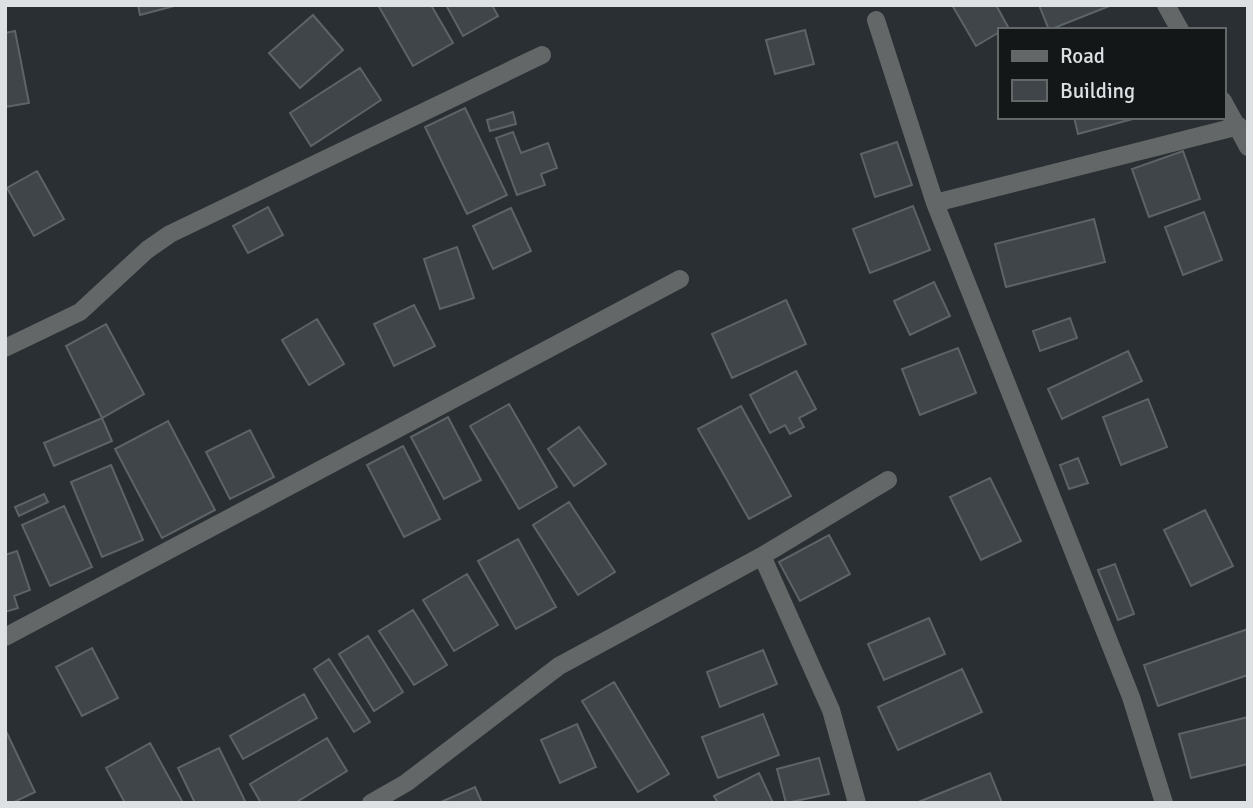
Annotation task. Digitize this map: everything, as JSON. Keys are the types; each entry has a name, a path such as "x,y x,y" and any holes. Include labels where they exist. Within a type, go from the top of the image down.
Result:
{"street":[{"path":"1166,5 1179,28"},
{"path":"876,20 935,203 1131,697 1164,803"},
{"path":"5,348 80,312 147,250 170,234 542,55"},
{"path":"1225,104 1248,147"},
{"path":"935,203 1239,126"},
{"path":"5,637 680,279"},
{"path":"371,803 406,783 559,666 762,556 888,480"},
{"path":"762,556 831,710 857,803"}],"building":[{"path":"138,5 178,5 140,15"},
{"path":"378,5 431,5 453,43 413,66"},
{"path":"446,5 492,5 498,16 463,36"},
{"path":"952,5 996,5 1008,27 998,28 998,33 976,46"},
{"path":"1039,5 1112,5 1054,28 1048,28"},
{"path":"313,15 343,50 300,88 269,53"},
{"path":"805,30 814,64 775,74 766,40"},
{"path":"15,31 29,103 5,107 5,33"},
{"path":"360,68 381,100 311,146 290,113"},
{"path":"465,108 507,195 467,214 425,127"},
{"path":"513,112 516,124 490,131 487,120"},
{"path":"1074,119 1133,119 1078,134"},
{"path":"513,132 521,153 548,143 557,168 541,174 545,185 517,195 496,138"},
{"path":"897,142 912,185 875,197 861,154"},
{"path":"1183,151 1200,199 1149,217 1132,169"},
{"path":"37,171 64,219 34,236 7,188"},
{"path":"913,206 930,250 870,273 853,229"},
{"path":"268,207 283,235 248,253 233,226"},
{"path":"511,208 531,251 493,269 473,226"},
{"path":"1204,212 1222,260 1183,275 1165,227"},
{"path":"1094,219 1105,262 1006,287 995,244"},
{"path":"457,247 474,298 440,309 424,259"},
{"path":"934,282 950,316 910,335 894,301"},
{"path":"786,300 806,344 732,378 712,334"},
{"path":"414,305 435,346 394,366 374,324"},
{"path":"1070,318 1077,338 1040,351 1033,331"},
{"path":"317,319 344,364 309,385 282,340"},
{"path":"106,324 144,394 102,418 66,346"},
{"path":"958,348 976,393 920,415 902,369"},
{"path":"1128,351 1142,381 1062,419 1048,389"},
{"path":"796,371 816,409 799,418 804,427 790,434 785,425 770,433 750,395"},
{"path":"1148,399 1167,447 1121,465 1103,417"},
{"path":"509,404 557,487 519,509 470,426"},
{"path":"741,406 791,496 749,519 698,429"},
{"path":"448,417 481,480 444,499 411,437"},
{"path":"102,418 112,441 54,466 44,443"},
{"path":"168,421 215,510 162,538 115,449"},
{"path":"579,427 606,464 574,486 548,449"},
{"path":"250,430 274,477 230,499 206,452"},
{"path":"403,446 440,519 404,537 367,465"},
{"path":"1078,458 1088,483 1069,489 1060,465"},
{"path":"111,465 143,540 102,557 71,482"},
{"path":"990,478 1021,541 981,560 950,497"},
{"path":"44,494 48,502 19,516 15,507"},
{"path":"569,502 615,572 578,595 533,525"},
{"path":"64,506 92,567 50,586 22,525"},
{"path":"1205,510 1233,566 1191,586 1164,530"},
{"path":"829,535 850,574 800,601 779,562"},
{"path":"518,539 556,607 516,629 478,561"},
{"path":"17,551 30,590 14,596 18,608 5,612 5,555"},
{"path":"1115,564 1134,614 1118,620 1098,570"},
{"path":"467,574 498,625 454,651 423,600"},
{"path":"413,610 447,665 414,685 379,631"},
{"path":"929,618 945,654 884,680 868,644"},
{"path":"1248,629 1248,675 1158,706 1144,665"},
{"path":"368,636 403,692 374,711 339,654"},
{"path":"92,648 118,698 82,716 56,667"},
{"path":"763,650 777,684 720,707 707,672"},
{"path":"329,659 370,722 354,732 314,669"},
{"path":"962,669 982,712 898,750 878,707"},
{"path":"614,682 669,774 638,792 582,701"},
{"path":"304,694 317,718 243,759 230,736"},
{"path":"763,714 779,755 718,778 702,737"},
{"path":"1248,717 1248,764 1191,778 1179,734"},
{"path":"577,724 596,767 560,783 541,740"},
{"path":"5,729 35,792 12,803 5,803"},
{"path":"327,738 347,771 295,803 261,803 250,784"},
{"path":"150,743 183,803 125,803 106,768"},
{"path":"219,748 246,803 195,803 178,768"},
{"path":"819,758 829,794 786,803 777,769"},
{"path":"759,773 773,803 718,803 714,796"},
{"path":"990,773 1002,803 916,803"},
{"path":"475,787 482,803 441,802"}]}
